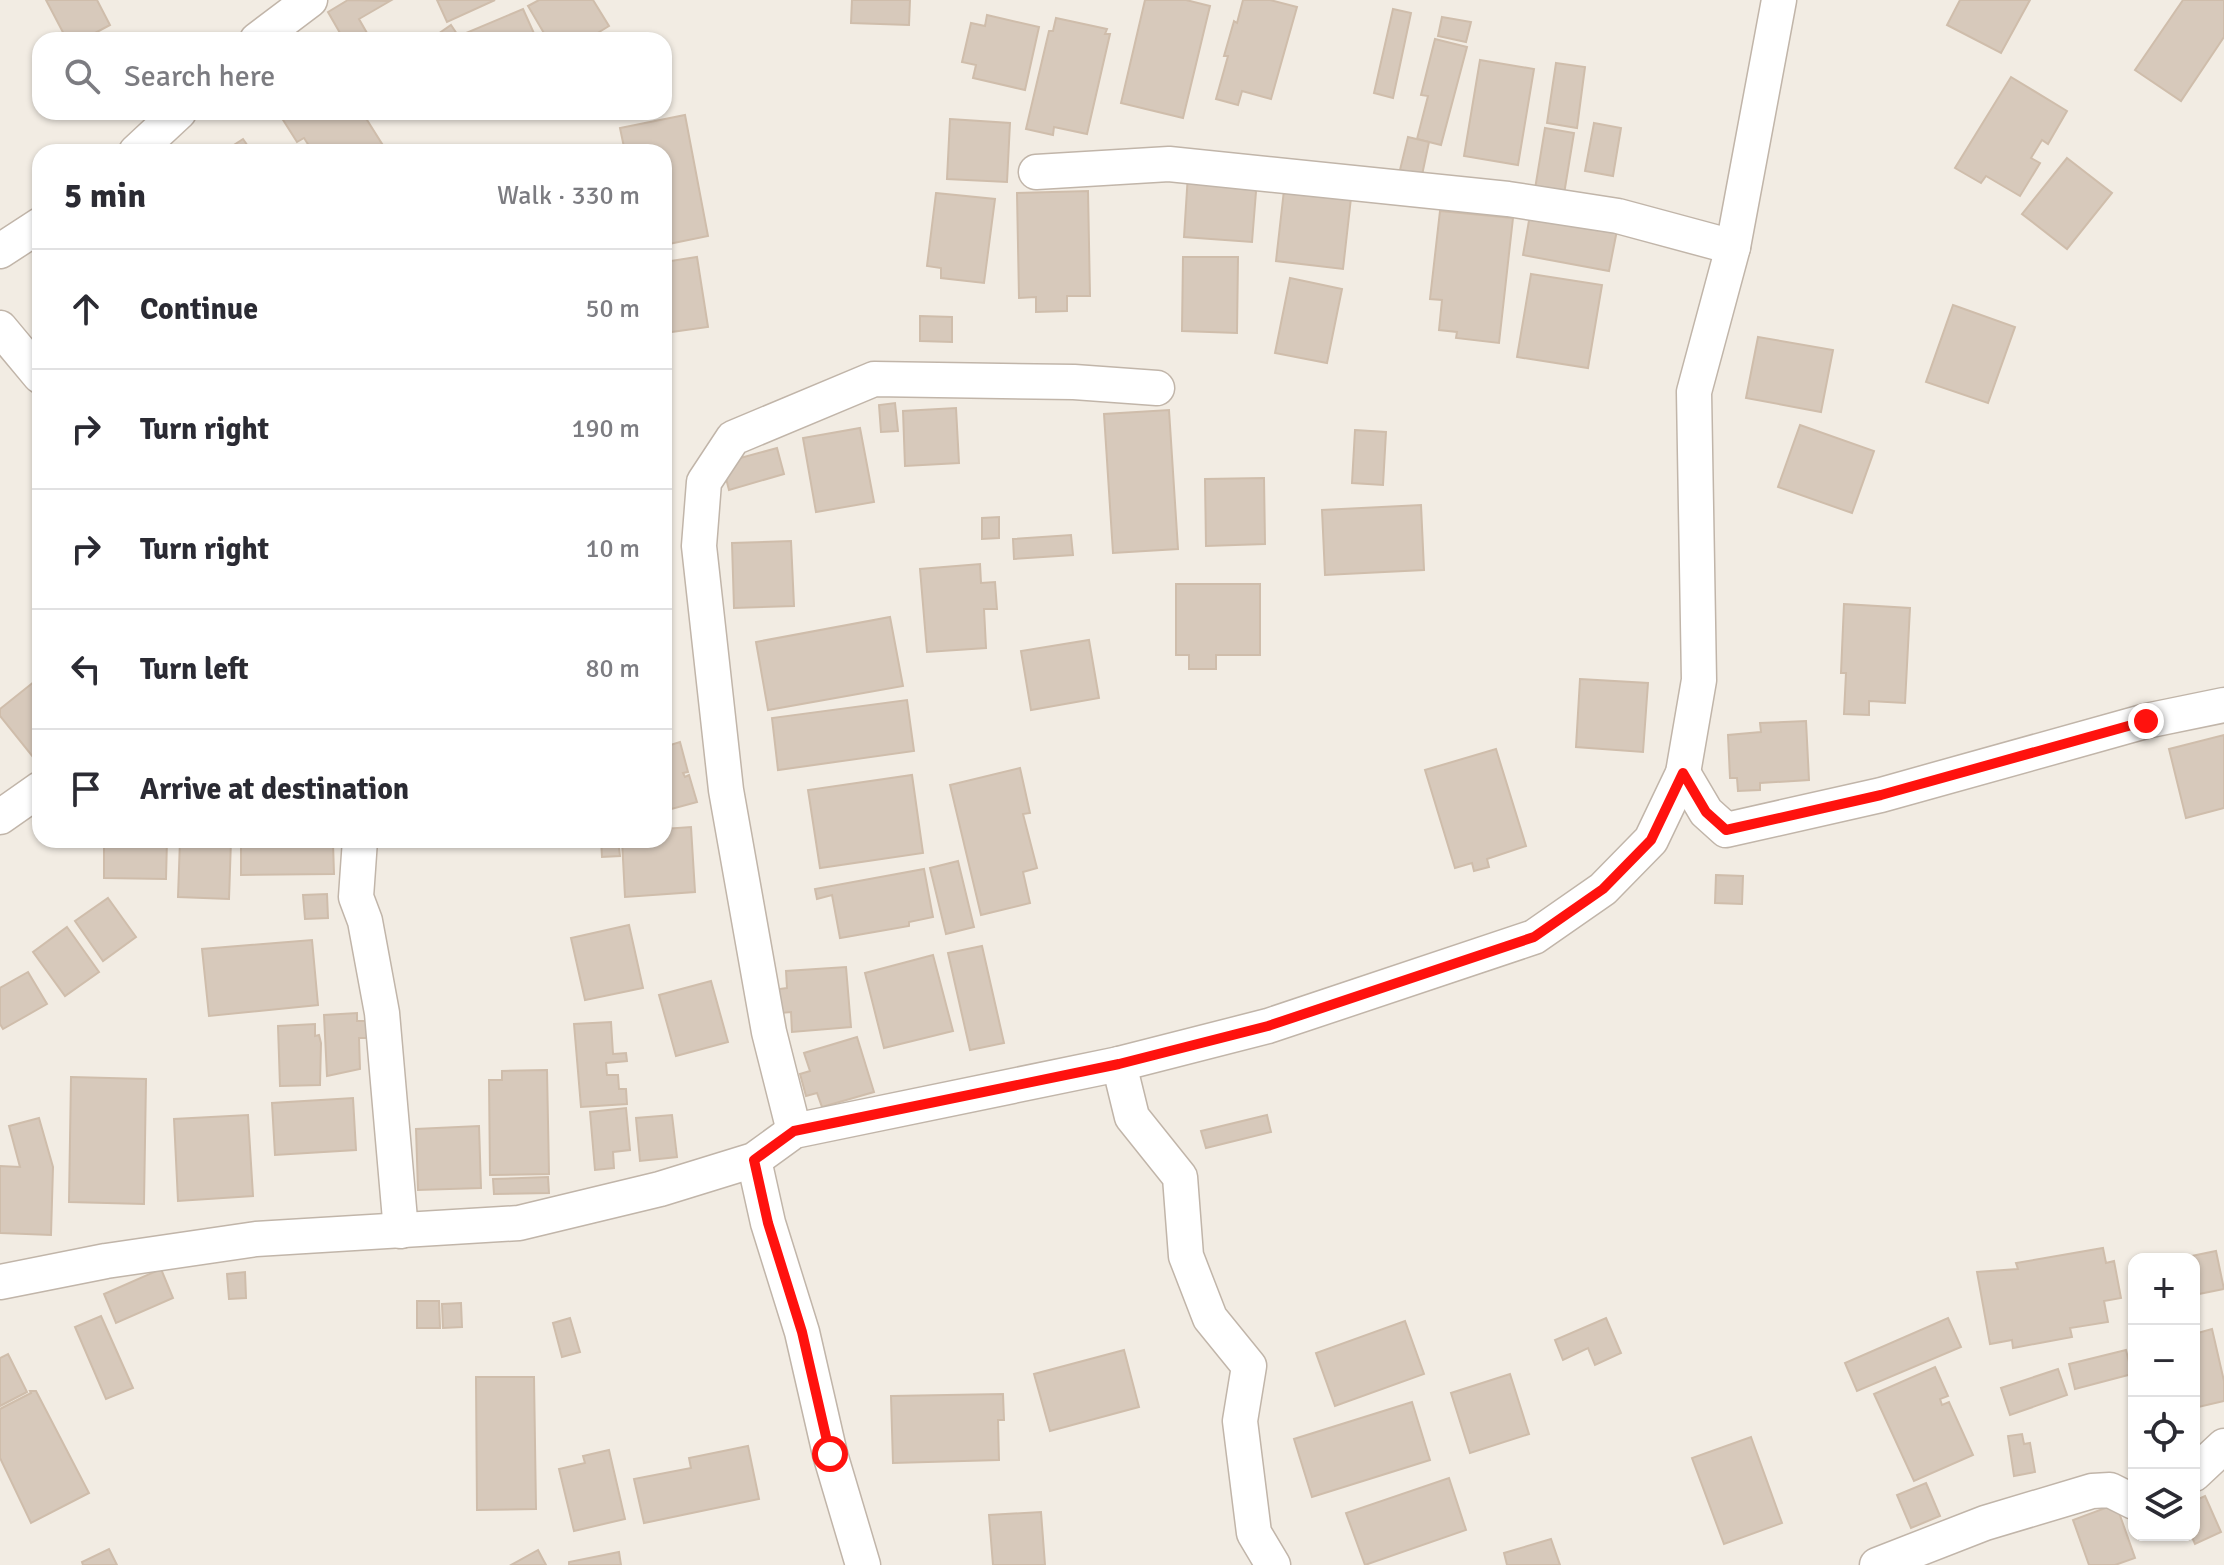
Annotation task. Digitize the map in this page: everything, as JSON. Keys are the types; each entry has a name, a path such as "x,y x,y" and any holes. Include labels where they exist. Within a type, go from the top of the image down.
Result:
{"street":[{"path":"268,32 310,0"},
{"path":"0,1282 106,1261 256,1239 519,1223 660,1189 754,1160 794,1131 1119,1064 1268,1026 1534,937 1603,889 1651,840 1683,773 1699,680 1694,392 1733,247 1779,0"},
{"path":"145,144 170,120"},
{"path":"1036,172 1169,164 1508,199 1618,216 1733,247"},
{"path":"0,251 32,230"},
{"path":"0,328 32,366"},
{"path":"794,1131 769,1032 726,790 699,546 704,482 733,438 874,379 1074,382 1157,388"},
{"path":"1683,773 1706,812 1726,830 1881,795 2146,721 2224,705"},
{"path":"0,817 32,795"},
{"path":"359,848 356,897 365,921 382,1013 401,1231"},
{"path":"1119,1064 1132,1117 1180,1177 1186,1256 1210,1318 1249,1366 1240,1421 1254,1533 1273,1565"},
{"path":"754,1160 768,1223 802,1332 830,1454 863,1565"},
{"path":"2199,1469 2224,1446"},
{"path":"1881,1564 1985,1523 2092,1491 2110,1490 2128,1499"}],"building":[{"path":"46,0 97,0 110,25 97,32 63,32"},
{"path":"348,0 390,1 359,19 366,32 339,32 328,12"},
{"path":"437,0 495,0 447,22"},
{"path":"539,0 593,0 609,26 599,32 543,32 528,6"},
{"path":"852,0 910,0 909,25 851,23"},
{"path":"1145,0 1186,0 1210,6 1183,118 1121,103"},
{"path":"1243,0 1270,0 1297,7 1271,99 1242,91 1238,105 1216,99 1228,56 1224,56"},
{"path":"1960,0 2030,0 2001,53 1947,25"},
{"path":"2183,0 2224,0 2224,37 2181,101 2135,70"},
{"path":"523,9 533,32 468,32"},
{"path":"1393,9 1411,13 1393,98 1374,93"},
{"path":"987,15 1039,27 1025,90 973,78 976,65 962,62 971,23 985,26"},
{"path":"1442,17 1471,22 1466,42 1438,36"},
{"path":"1056,18 1107,29 1105,34 1110,34 1087,134 1054,127 1053,135 1026,129 1049,31 1053,31"},
{"path":"451,25 456,32 441,32"},
{"path":"1435,39 1467,47 1441,145 1417,139 1428,96 1421,95"},
{"path":"1480,60 1534,69 1518,165 1464,156"},
{"path":"1556,63 1585,67 1577,128 1547,123"},
{"path":"2011,77 2067,111 2048,144 2042,140 2031,158 2040,163 2020,196 1986,176 1981,183 1955,168"},
{"path":"685,115 708,236 672,243 672,144 623,144 620,128"},
{"path":"950,119 1010,123 1007,182 947,179"},
{"path":"283,120 367,120 382,144 308,144 304,138 297,142"},
{"path":"1594,123 1621,128 1613,176 1585,171"},
{"path":"1545,128 1574,133 1564,194 1535,189"},
{"path":"1408,137 1429,142 1422,175 1400,170"},
{"path":"2067,158 2112,193 2067,249 2022,214"},
{"path":"1188,174 1257,179 1252,242 1184,237"},
{"path":"1284,190 1351,198 1343,269 1276,261"},
{"path":"1088,191 1090,296 1067,296 1067,311 1036,312 1036,297 1019,298 1017,193"},
{"path":"936,193 995,199 984,283 941,278 941,268 927,266"},
{"path":"1531,209 1618,225 1609,271 1523,255"},
{"path":"1440,211 1513,218 1499,343 1456,338 1457,332 1439,330 1442,300 1430,299"},
{"path":"697,257 708,327 672,332 672,261"},
{"path":"1183,257 1238,257 1237,333 1182,331"},
{"path":"1531,274 1602,285 1588,368 1517,357"},
{"path":"1290,278 1342,289 1327,363 1275,353"},
{"path":"1953,305 2015,327 1988,403 1926,382"},
{"path":"920,316 952,317 952,342 920,341"},
{"path":"1758,337 1833,350 1821,412 1746,398"},
{"path":"895,403 898,431 881,432 879,405"},
{"path":"956,408 959,463 905,466 903,411"},
{"path":"1169,410 1178,549 1113,553 1104,414"},
{"path":"1800,425 1874,451 1852,513 1778,487"},
{"path":"860,428 874,502 816,512 803,438"},
{"path":"1355,430 1386,432 1383,485 1352,483"},
{"path":"777,448 784,474 729,490 722,463"},
{"path":"1264,478 1265,544 1206,546 1205,479"},
{"path":"1421,505 1424,570 1325,575 1322,510"},
{"path":"999,517 999,538 982,539 982,518"},
{"path":"1071,535 1073,555 1014,559 1013,539"},
{"path":"791,541 794,606 734,608 732,543"},
{"path":"980,564 981,583 995,582 997,609 984,609 986,648 927,652 920,569"},
{"path":"1176,584 1260,584 1260,655 1216,655 1216,669 1189,669 1189,655 1176,655"},
{"path":"1844,604 1910,608 1905,703 1869,701 1869,715 1844,714 1846,673 1841,673"},
{"path":"890,617 903,686 768,710 756,642"},
{"path":"1089,640 1099,698 1031,710 1021,651"},
{"path":"1580,679 1648,683 1643,752 1576,747"},
{"path":"32,683 32,756 0,716 0,709"},
{"path":"907,700 914,751 778,770 772,718"},
{"path":"1806,721 1809,780 1760,783 1760,790 1738,791 1737,778 1730,778 1728,735 1761,732 1760,723"},
{"path":"2224,735 2224,808 2186,818 2169,749"},
{"path":"680,742 688,772 683,773 685,777 689,775 697,802 672,809 672,744"},
{"path":"1496,749 1526,846 1487,859 1489,867 1474,871 1472,863 1455,868 1425,770"},
{"path":"1020,768 1030,813 1023,814 1037,868 1023,872 1030,903 981,915 950,785"},
{"path":"912,775 923,853 820,868 808,790"},
{"path":"691,827 695,892 625,897 622,848 672,848 672,828"},
{"path":"104,848 167,848 166,879 104,878"},
{"path":"180,848 231,848 229,899 178,897"},
{"path":"241,848 333,848 334,874 241,875"},
{"path":"601,848 619,848 620,856 602,857"},
{"path":"958,861 974,927 946,934 930,868"},
{"path":"924,869 933,917 909,922 909,926 840,938 832,895 817,899 815,889"},
{"path":"1716,875 1743,876 1742,904 1715,903"},
{"path":"327,894 328,918 305,919 303,895"},
{"path":"108,898 136,937 103,961 75,921"},
{"path":"629,925 643,988 585,1000 571,938"},
{"path":"67,927 99,972 65,996 33,952"},
{"path":"312,940 318,1005 209,1016 202,949"},
{"path":"982,946 1004,1043 970,1050 948,953"},
{"path":"933,955 953,1031 884,1048 865,973"},
{"path":"846,967 851,1027 792,1032 791,1012 781,1013 779,989 787,988 786,971"},
{"path":"28,972 47,1004 3,1029 0,1024 0,988"},
{"path":"711,981 728,1042 676,1056 659,995"},
{"path":"357,1013 357,1021 367,1021 368,1038 359,1038 360,1069 327,1076 324,1015"},
{"path":"611,1022 613,1054 626,1053 627,1061 606,1063 607,1075 618,1075 619,1089 626,1089 627,1104 581,1107 574,1024"},
{"path":"315,1024 315,1036 319,1035 321,1043 320,1085 280,1086 278,1026"},
{"path":"857,1037 874,1092 822,1107 817,1093 806,1096 800,1074 810,1071 804,1053"},
{"path":"547,1070 549,1174 490,1175 489,1080 502,1080 502,1071"},
{"path":"71,1077 146,1079 144,1204 69,1202"},
{"path":"353,1098 356,1150 275,1155 272,1103"},
{"path":"626,1108 630,1150 613,1152 614,1168 595,1170 590,1112"},
{"path":"248,1115 253,1196 178,1201 174,1119"},
{"path":"672,1115 677,1157 640,1161 636,1118"},
{"path":"1267,1115 1271,1132 1206,1148 1201,1131"},
{"path":"39,1118 53,1167 51,1235 0,1233 0,1166 20,1167 9,1126"},
{"path":"479,1126 481,1188 418,1190 416,1129"},
{"path":"548,1177 549,1193 494,1194 493,1179"},
{"path":"2103,1248 2106,1263 2114,1261 2121,1298 2104,1301 2108,1322 2070,1328 2072,1337 2013,1348 2012,1340 1990,1344 1977,1272 2018,1269 2016,1263"},
{"path":"2216,1251 2224,1289 2200,1294 2200,1254"},
{"path":"161,1269 173,1298 116,1323 104,1294"},
{"path":"245,1272 246,1298 229,1299 227,1274"},
{"path":"417,1301 439,1301 440,1328 417,1328"},
{"path":"461,1303 462,1327 443,1328 442,1304"},
{"path":"101,1316 133,1388 106,1399 75,1327"},
{"path":"570,1318 580,1352 562,1357 553,1323"},
{"path":"1606,1318 1621,1353 1595,1365 1588,1348 1563,1360 1555,1340"},
{"path":"1948,1318 1961,1347 1857,1391 1845,1363"},
{"path":"1405,1321 1424,1374 1335,1406 1316,1353"},
{"path":"2212,1329 2224,1381 2224,1401 2200,1407 2200,1397 2200,1332"},
{"path":"1124,1350 1139,1407 1050,1431 1034,1374"},
{"path":"2126,1350 2128,1375 2075,1389 2069,1364"},
{"path":"8,1354 27,1392 0,1406 0,1358"},
{"path":"1935,1367 1948,1396 1940,1399 1942,1405 1949,1402 1973,1455 1914,1481 1874,1394"},
{"path":"2058,1369 2067,1395 2010,1415 2001,1388"},
{"path":"1510,1374 1529,1434 1470,1453 1451,1393"},
{"path":"476,1377 534,1377 536,1509 477,1510"},
{"path":"30,1391 36,1391 89,1493 31,1523 0,1458 0,1409"},
{"path":"1003,1394 1004,1420 998,1420 999,1460 893,1463 891,1396"},
{"path":"1412,1402 1430,1460 1312,1497 1294,1439"},
{"path":"2022,1434 2024,1444 2030,1443 2035,1472 2014,1476 2008,1436"},
{"path":"1751,1437 1782,1523 1724,1544 1692,1458"},
{"path":"748,1446 759,1499 644,1523 634,1479 691,1468 689,1458"},
{"path":"609,1450 625,1519 574,1531 559,1469 585,1463 583,1456"},
{"path":"1449,1478 1466,1530 1365,1565 1346,1513"},
{"path":"1926,1483 1940,1516 1911,1528 1897,1495"},
{"path":"2205,1496 2221,1532 2195,1544 2194,1541 2200,1541 2200,1498"},
{"path":"2116,1504 2135,1558 2115,1565 2089,1565 2073,1520"},
{"path":"1041,1512 1045,1565 993,1565 989,1515"},
{"path":"1551,1539 1560,1565 1507,1565 1504,1553"},
{"path":"109,1549 117,1565 83,1565 82,1562"},
{"path":"538,1550 546,1565 511,1565"},
{"path":"619,1552 621,1565 569,1565 569,1562"}],"route":[{"path":"830,1454 802,1332 768,1223 754,1160 794,1131 1119,1064 1268,1026 1534,937 1603,889 1651,840 1683,773 1706,812 1726,830 1881,795 2146,721"}]}
